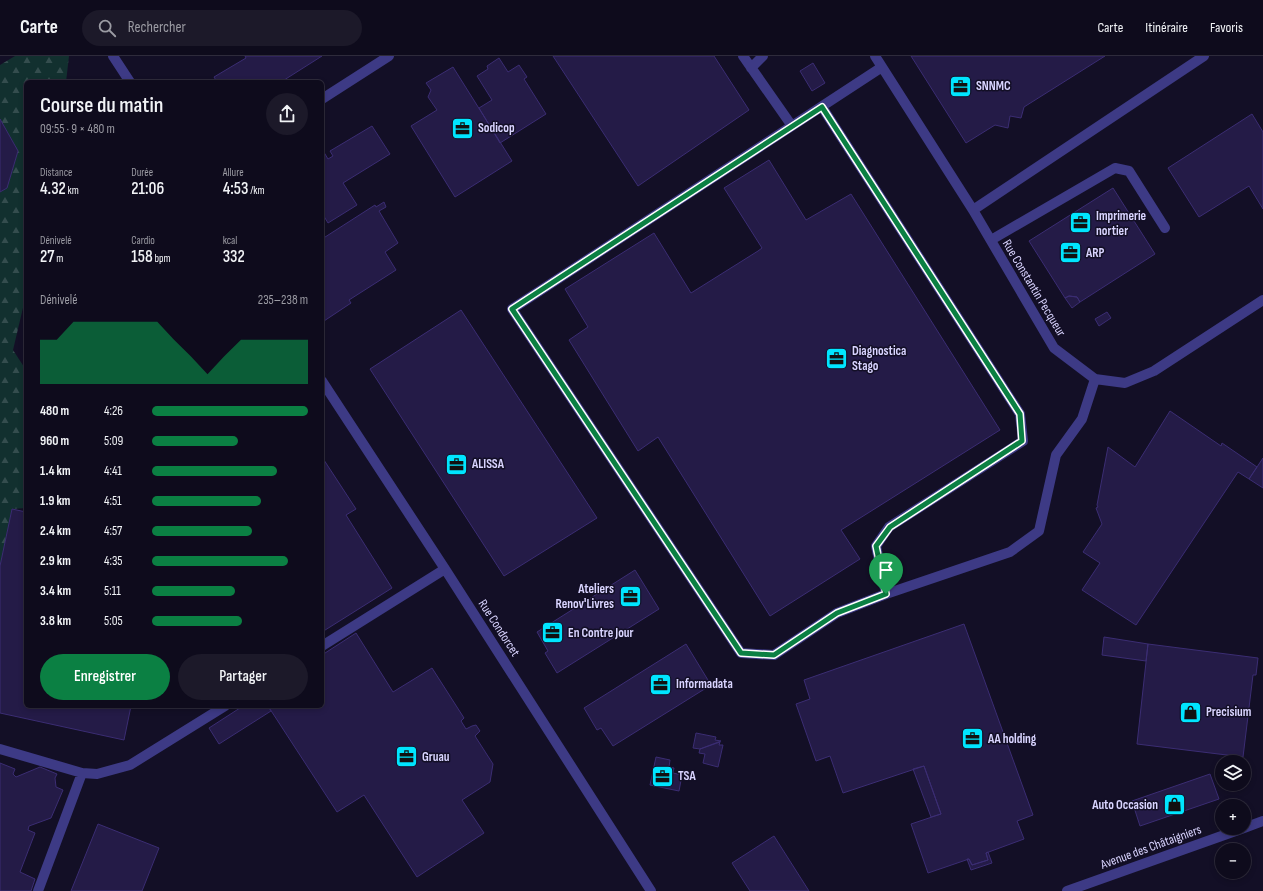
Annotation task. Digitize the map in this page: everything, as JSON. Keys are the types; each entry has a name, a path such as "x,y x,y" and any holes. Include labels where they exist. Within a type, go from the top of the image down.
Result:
{"street":[{"path":"113,56 129,80"},
{"path":"324,98 389,56"},
{"path":"743,56 792,126"},
{"path":"751,68 763,56"},
{"name":"Rue Constantin Pecqueur","path":"875,56 973,210 1054,348 1096,379 1125,383 1154,371 1263,300"},
{"path":"973,210 1204,56"},
{"path":"882,67 512,309 741,653 774,655 837,613 886,594 1010,552 1039,531 1056,454 1082,419 1096,379"},
{"path":"822,107 1020,414 1022,441 890,527 876,546 886,594"},
{"path":"991,240 1115,168 1128,171 1165,228"},
{"name":"Rue Condorcet","path":"324,384 445,569 651,891"},
{"path":"324,645 445,569"},
{"path":"0,749 82,773 97,774 130,765 222,708"},
{"path":"38,891 82,773"},
{"name":"Avenue des Châtaigniers","path":"1251,825 1263,821"},
{"name":"Avenue des Châtaigniers","path":"1067,891 1224,835"}],"green space":[{"path":"15,56 69,56 66,80 24,80 24,303 13,350 24,367 24,508 12,509 0,566 0,192 7,188 18,151 0,119 0,65"}],"building":[{"path":"245,56 322,56 284,80 216,80 214,77 246,58"},
{"path":"553,56 714,56 749,110 638,186"},
{"path":"911,56 1105,56 1024,107 1021,118 1010,116 1008,128 995,125 966,143"},
{"path":"499,58 508,72 519,65 527,77 524,79 546,114 500,143 479,108 492,100 477,76 488,69 487,66"},
{"path":"813,63 825,83 812,91 800,71"},
{"path":"453,67 512,161 455,197 411,126 437,110 428,97 431,90 426,83"},
{"path":"1252,114 1263,132 1263,209 1249,186 1199,217 1168,168"},
{"path":"0,119 18,151 7,188 0,192"},
{"path":"372,126 390,154 343,183 357,205 328,223 324,216 324,152 328,159 333,156 330,151"},
{"path":"769,160 806,220 851,194 1000,430 841,530 860,559 770,616 658,437 638,451 569,340 588,327 565,289 654,233 691,293 758,251 762,248 724,188"},
{"path":"1113,188 1155,254 1080,302 1077,297 1069,296 1065,298 1029,241"},
{"path":"384,202 386,207 379,211 398,243 385,252 396,270 349,300 351,303 324,321 324,238 375,205 376,207"},
{"path":"1069,296 1077,297 1080,302 1072,308 1065,298"},
{"path":"461,310 597,518 504,576 370,369"},
{"path":"1107,312 1111,318 1099,326 1095,319"},
{"path":"1170,411 1221,446 1222,443 1257,467 1249,479 1238,472 1136,625 1082,590 1100,563 1083,552 1102,524 1096,508 1098,507 1097,505 1108,447 1135,467"},
{"path":"1263,458 1263,488 1249,479"},
{"path":"324,460 356,509 346,515 392,588 324,631"},
{"path":"12,509 24,512 24,708 131,708 124,740 0,713 0,566"},
{"path":"635,570 659,609 557,673 545,653 548,651 537,632"},
{"path":"964,624 1033,815 1017,821 1024,839 986,853 988,860 972,865 969,859 928,873 911,824 941,814 924,766 843,793 830,756 816,761 796,704 810,699 804,680"},
{"path":"356,633 393,692 432,668 464,718 461,721 466,729 476,725 480,731 475,736 493,764 490,782 462,800 484,833 417,877 364,795 337,812 269,708 324,708 324,654"},
{"path":"1104,637 1148,644 1146,661 1102,655"},
{"path":"686,644 711,685 613,746 601,728 597,730 584,708"},
{"path":"1148,644 1258,658 1256,675 1253,675 1243,755 1227,755 1137,744"},
{"path":"240,708 269,708 271,711 219,744 209,728"},
{"path":"696,733 716,737 715,740 721,741 700,749 693,748"},
{"path":"720,742 719,745 723,745 718,767 703,763 705,754 699,753 700,749"},
{"path":"656,757 670,760 669,767 674,768 673,773 682,775 679,791 650,785"},
{"path":"0,763 15,769 13,774 16,777 40,767 57,774 55,778 56,787 63,790 51,818 29,826 28,830 35,833 20,872 35,879 31,891 0,891"},
{"path":"924,766 941,814 931,817 913,769"},
{"path":"1210,774 1219,799 1215,799 1215,800 1140,826 1132,801"},
{"path":"98,824 159,848 142,891 71,891"},
{"path":"774,836 809,891 750,891 732,863"},
{"path":"988,852 992,863 971,870 967,859 969,859 972,865 988,860 986,853"}],"place":[{"name":"SNNMC","path":"961,86"},
{"name":"Sodicop","path":"463,128"},
{"name":"Imprimerie nortier","path":"1080,223"},
{"name":"ARP","path":"1071,253"},
{"name":"Diagnostica Stago","path":"837,358"},
{"name":"ALISSA","path":"457,464"},
{"name":"Ateliers Renov'Livres","path":"630,596"},
{"name":"En Contre Jour","path":"553,633"},
{"name":"Informadata","path":"660,684"},
{"name":"Precisium","path":"1191,712"},
{"name":"AA holding","path":"972,739"},
{"name":"Gruau","path":"407,757"},
{"name":"TSA","path":"663,776"},
{"name":"Auto Occasion","path":"1174,805"}],"route":[{"path":"822,107 1020,414 1022,441 890,527 876,546 886,594 837,613 774,655 741,653 512,309 822,107"}]}
